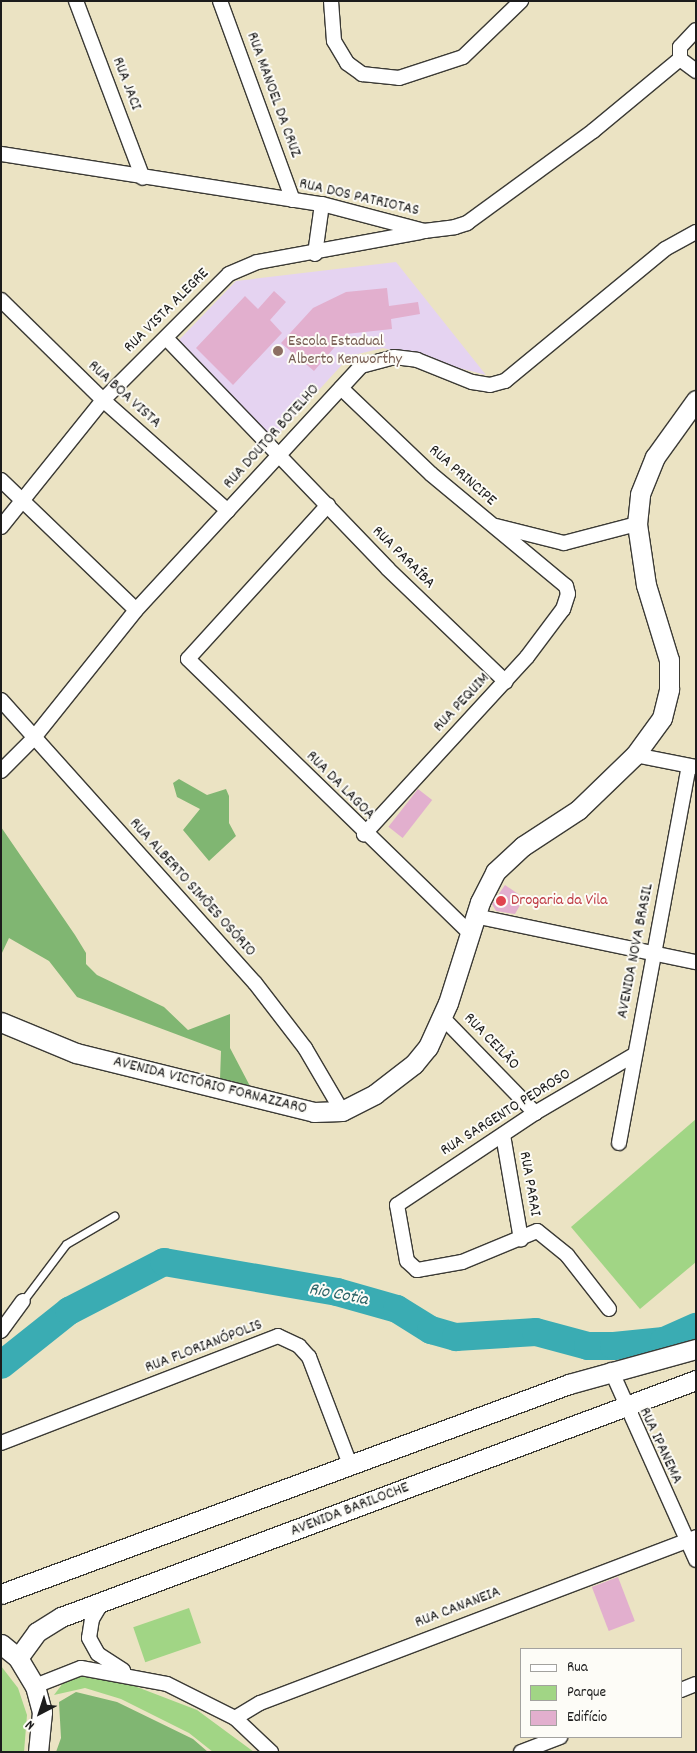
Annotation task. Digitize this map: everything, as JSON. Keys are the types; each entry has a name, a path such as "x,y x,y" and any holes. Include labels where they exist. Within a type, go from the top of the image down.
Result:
{"main road":[{"name":"AVENIDA VICTÓRIO FORNAZZARO","path":"1,1022 76,1053 260,1101 314,1112 342,1111 375,1094 414,1064 428,1047 442,1016 473,925 495,872 510,858 578,810 635,755 662,718 669,689 669,660 646,585 637,524 640,494 655,457 696,400"},
{"path":"1,1594 348,1462 611,1370 696,1348"},
{"name":"AVENIDA BARILOCHE","path":"18,1658 48,1624 696,1380"},
{"path":"1,1644 18,1658 35,1686 42,1712 38,1752"}],"street":[{"name":"RUA JACI","path":"76,1 143,178"},
{"name":"RUA MANOEL DA CRUZ","path":"220,1 293,200"},
{"path":"331,1 334,41 348,63 362,74 399,78 463,57 521,1"},
{"name":"RUA DOS PATRIOTAS","path":"1,154 143,178 322,204 424,231 467,223 551,164 680,59 680,47 696,30"},
{"path":"680,59 696,71"},
{"path":"315,254 322,204"},
{"name":"RUA VISTA ALEGRE","path":"1,526 103,400 229,274 257,262 315,254 424,231"},
{"name":"RUA DOUTOR BOTELHO","path":"1,771 32,740 136,610 362,366 394,357 417,360 472,382 490,385 506,381 665,249 696,232"},
{"name":"RUA BOA VISTA","path":"1,300 103,400 228,511"},
{"name":"RUA PARAÍBA","path":"166,338 280,454 328,506 506,682"},
{"name":"RUA PRINCIPE","path":"341,388 431,474 566,586"},
{"path":"1,480 136,610"},
{"name":"RUA DA LAGOA","path":"328,506 188,659 364,834 473,925"},
{"path":"492,526 564,543 637,524"},
{"name":"RUA PEQUIM","path":"364,834 506,682 563,609 566,586"},
{"name":"RUA ALBERTO SIMÕES OSÓRIO","path":"1,700 32,740 255,983 305,1048 342,1111"},
{"path":"635,755 692,767"},
{"name":"AVENIDA NOVA BRASIL","path":"619,1143 632,1056 656,954 692,767"},
{"path":"473,925 696,962"},
{"name":"RUA CEILÃO","path":"442,1016 536,1113"},
{"name":"RUA SARGENTO PEDROSO","path":"521,1239 438,1270 418,1270 407,1261 399,1201 536,1113 632,1056"},
{"name":"RUA PARAI","path":"503,1135 521,1239"},
{"path":"521,1239 537,1231 568,1255 609,1309"},
{"path":"1,1331 23,1301"},
{"name":"RUA FLORIANÓPOLIS","path":"1,1443 278,1336 299,1346 309,1357 348,1462"},
{"name":"RUA IPANEMA","path":"611,1370 623,1407 690,1539 696,1560"},
{"name":"RUA CANANEIA","path":"235,1718 278,1696 690,1539"},
{"path":"101,1604 89,1629 92,1646 130,1674"},
{"path":"35,1686 81,1668 130,1674 202,1698 235,1718 271,1752"},
{"path":"682,1690 696,1684"},
{"path":"521,1752 557,1738"}],"lane":[{"path":"23,1301 66,1244 114,1216"}],"shaded area":[{"name":"Escola Estadual Alberto Kenworthy","path":"396,262 486,375 383,348 350,356 273,440 176,343 236,281"}],"green space":[{"path":"179,779 207,795 226,789 229,796 229,823 236,836 209,861 183,830 200,809 177,797 173,783"},
{"path":"1,827 75,935 86,953 86,964 97,975 164,1007 188,1030 230,1014 230,1048 251,1088 220,1079 221,1051 77,997 49,961 9,938 1,955"},
{"path":"696,1119 696,1262 640,1309 571,1227"},
{"path":"189,1608 201,1643 145,1662 133,1627"},
{"path":"1,1666 18,1688 27,1715 24,1752 1,1752"},
{"path":"69,1675 124,1682 197,1710 254,1752 213,1752 189,1733 121,1699 85,1688 54,1695"},
{"path":"76,1692 117,1702 193,1739 208,1752 56,1752 61,1738 59,1702"}],"building":[{"path":"387,288 389,306 418,302 420,314 391,319 392,329 346,334 314,371 281,343 313,308 346,292"},
{"path":"274,291 286,302 270,320 282,333 233,385 196,348 245,296 258,309"},
{"path":"418,789 432,800 403,838 388,827"},
{"path":"505,885 524,898 515,914 496,911 492,904"},
{"path":"618,1577 635,1621 609,1631 592,1587"}],"waterway":[{"name":"Rio Cotia","path":"1,1365 69,1311 164,1262 337,1292 397,1309 431,1330 456,1337 536,1332 588,1346 614,1346 664,1341 696,1327"}],"place":[{"name":"Escola Estadual Alberto Kenworthy","path":"278,351"},
{"name":"Drogaria da Vila","path":"501,901"}]}
